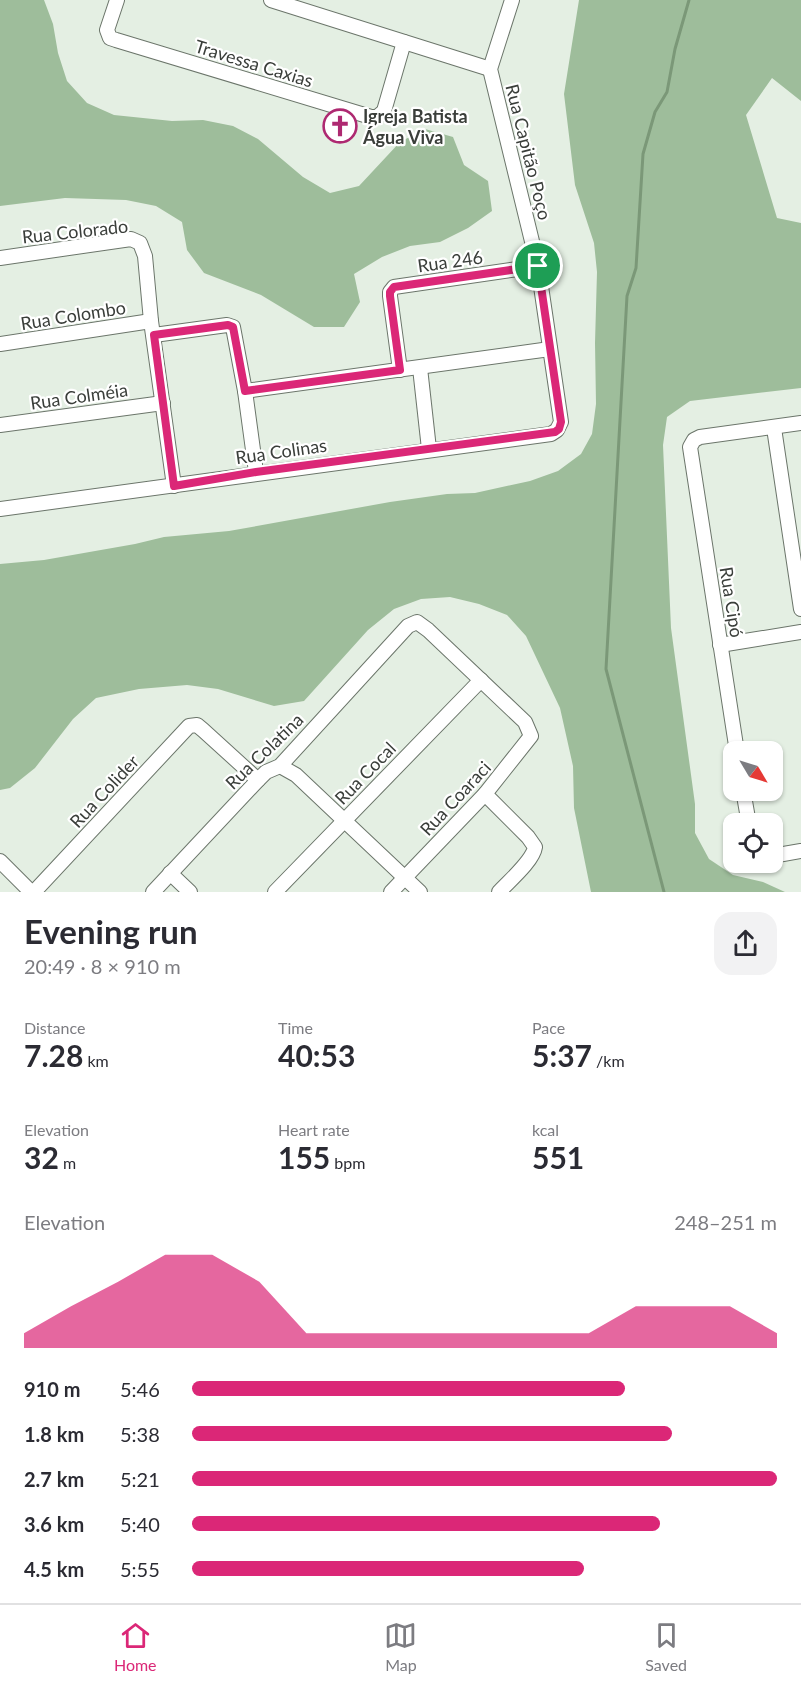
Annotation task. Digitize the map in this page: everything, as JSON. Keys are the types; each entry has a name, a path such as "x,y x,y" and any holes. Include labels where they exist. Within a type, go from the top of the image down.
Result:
{"street":[{"name":"Travessa Caxias","path":"117,0 107,30 108,34 116,40 371,117 380,116 386,106 404,42"},
{"path":"271,0 490,69"},
{"name":"Rua Capitão Poço","path":"512,0 490,69 538,266 561,422"},
{"name":"Rua Colorado","path":"0,258 130,239 140,243 145,256 153,328"},
{"name":"Rua 246","path":"400,370 390,296 394,287 538,266"},
{"name":"Rua Colombo","path":"0,344 153,328 231,326 235,330 245,391"},
{"path":"153,328 174,486"},
{"path":"256,472 245,391 550,349"},
{"path":"420,368 429,449"},
{"name":"Rua Colméia","path":"0,425 163,403"},
{"name":"Rua Colinas","path":"0,509 174,486 256,472 551,434 559,429 561,422"},
{"path":"801,423 774,428 801,609"},
{"name":"Rua Cipó","path":"735,741 691,458 691,443 700,437 774,428"},
{"name":"Rua Colatina","path":"153,892 266,772 280,766 408,626 417,622 428,630 481,680"},
{"path":"720,645 801,632"},
{"name":"Rua Coaraci","path":"391,892 485,794 530,739 529,728 525,722 481,680"},
{"name":"Rua Cocal","path":"275,892 481,680"},
{"name":"Rua Colider","path":"33,892 185,729 194,724 258,780"},
{"path":"280,766 296,775 420,892"},
{"path":"485,794 535,847 533,854 499,892"},
{"path":"783,854 801,851"},
{"path":"0,861 33,892"},
{"path":"170,873 190,892"}],"green space":[{"path":"0,0 44,0 53,24 58,53 67,81 87,103 114,115 172,121 203,120 233,126 258,139 303,177 330,193 359,186 400,142 425,129 453,137 464,165 488,181 492,211 468,228 440,242 410,246 382,257 354,274 360,302 344,327 314,327 261,295 204,273 187,250 182,222 156,206 126,200 65,198 0,206"},
{"path":"579,0 801,0 801,101 772,78 746,115 777,218 801,223 801,388 690,401 667,417 663,445 671,628 695,804 695,833 709,859 723,868 723,873 763,882 785,892 591,892 574,808 573,766 560,708 526,636 507,615 479,604 450,597 421,599 394,609 368,630 304,701 274,706 218,689 187,685 139,689 96,698 73,719 35,768 10,788 0,790 0,564 44,560 164,537 229,531 390,502 447,494 475,493 530,481 558,471 581,454 592,434 596,404 597,272 594,243 575,185 564,94"}],"waterway":[{"path":"664,892 606,669 627,296 636,268 643,154 655,112 667,92 675,49 689,0"}],"place":[{"name":"Igreja Batista Água Viva","path":"340,126"}],"route":[{"path":"538,266 561,422 559,429 555,432 256,472 174,486 154,335 228,325 233,327 245,391 400,370 390,296 394,287 538,266"}]}
